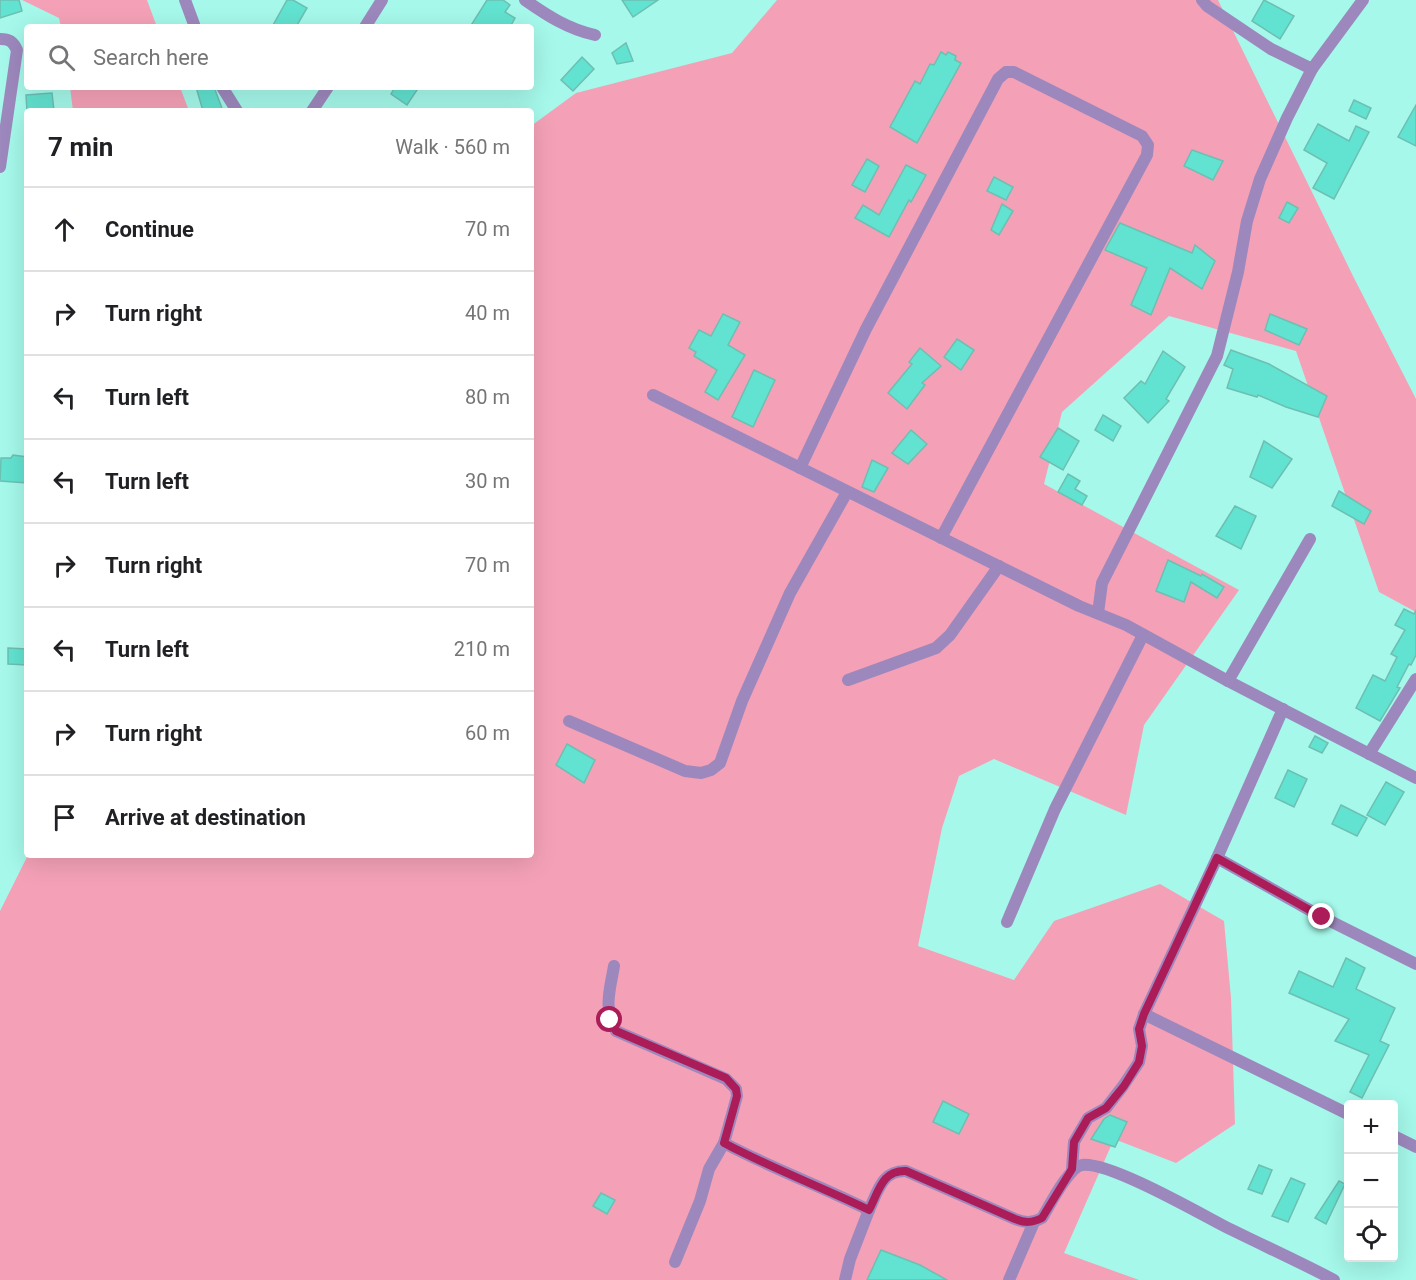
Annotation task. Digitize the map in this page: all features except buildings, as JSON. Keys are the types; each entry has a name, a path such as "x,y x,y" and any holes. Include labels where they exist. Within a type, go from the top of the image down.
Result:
{"street":[{"path":"185,0 194,24"},
{"path":"367,24 382,0"},
{"path":"525,0 555,21 579,32 595,35"},
{"path":"1202,0 1207,6 1271,49 1312,69"},
{"path":"1098,613 1102,583 1217,356 1238,272 1246,221 1260,179 1312,69 1363,0"},
{"path":"0,39 7,39 14,43 17,50 0,167"},
{"path":"800,468 866,328 998,79 1006,72 1014,72 1142,136 1148,145 1147,155 941,538"},
{"path":"224,90 235,108"},
{"path":"314,108 326,90"},
{"path":"653,395 1079,606 1143,635 1416,778"},
{"path":"569,721 685,771 701,773 711,770 720,763 742,701 790,593 847,492"},
{"path":"1228,681 1310,538"},
{"path":"848,680 936,648 950,635 999,566"},
{"path":"1007,922 1055,809 1143,635"},
{"path":"1369,754 1416,679"},
{"path":"845,1280 850,1259 869,1210 887,1175 895,1170 906,1171 1024,1222 1034,1222 1042,1218 1072,1169 1074,1142 1088,1118 1106,1108 1124,1086 1139,1062 1142,1046 1139,1029 1144,1014 1283,709"},
{"path":"1217,858 1322,917 1416,964"},
{"path":"614,966 607,1007 616,1031 726,1078 736,1089 737,1096 724,1143 709,1169 700,1202 675,1262"},
{"path":"1144,1014 1344,1112"},
{"path":"1398,1138 1416,1147"},
{"path":"724,1143 869,1210"},
{"path":"1072,1169 1082,1165 1114,1171 1334,1280"},
{"path":"1010,1280 1034,1222"}],"shaded area":[{"path":"22,0 147,0 156,24 60,24 59,18"},
{"path":"777,0 1218,0 1416,399 1416,612 1379,592 1296,351 1169,316 1062,412 1044,484 1239,590 1144,725 1126,815 994,759 959,776 942,828 918,946 1014,980 1054,921 1160,884 1224,921 1231,998 1235,1124 1176,1163 1114,1139 1064,1253 1139,1280 0,1280 0,911 26,858 534,858 534,124 576,93 732,53"},
{"path":"70,90 181,90 188,108 73,108"}],"route":[{"path":"610,1020 616,1031 726,1078 736,1089 737,1096 724,1143 761,1162 814,1183 869,1210 887,1175 895,1170 906,1171 1015,1219 1034,1222 1042,1218 1072,1169 1074,1142 1088,1118 1106,1108 1124,1086 1139,1062 1142,1046 1138,1035 1144,1014 1217,858 1322,917"}]}
